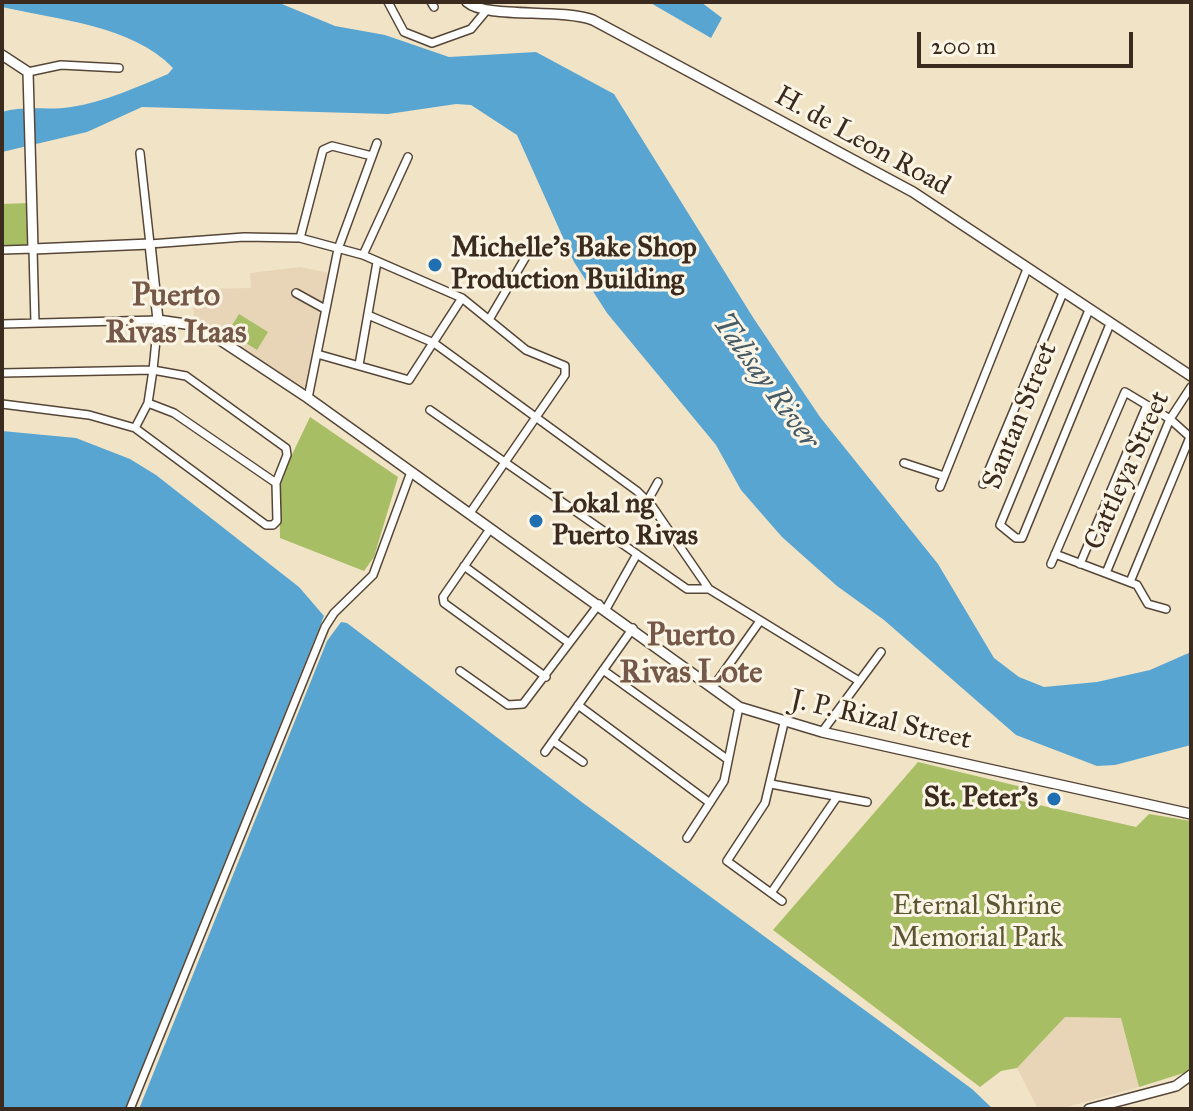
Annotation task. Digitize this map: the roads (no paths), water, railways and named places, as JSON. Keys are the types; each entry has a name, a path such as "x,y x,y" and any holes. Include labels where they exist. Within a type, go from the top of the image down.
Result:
{"street":[{"path":"388,2 404,32 432,43 471,29 486,11 467,2"},
{"name":"H. de Leon Road","path":"486,11 553,11 593,20 913,192 1191,376"},
{"path":"2,55 28,72 61,65 119,68"},
{"path":"28,72 35,323"},
{"path":"308,398 338,249 377,143"},
{"path":"300,238 323,150 332,146 372,156"},
{"path":"135,428 148,403 158,320 140,153"},
{"path":"363,255 408,157"},
{"path":"2,250 244,237 300,238 363,255 462,298 526,350 565,366 565,375 537,419 470,513"},
{"path":"490,318 528,253"},
{"path":"359,365 377,262"},
{"path":"940,487 1027,269"},
{"path":"296,293 325,309"},
{"path":"983,484 1063,293"},
{"path":"317,354 409,380 462,298"},
{"name":"Santan Street","path":"1089,310 1000,525 1010,535 1022,538 1110,324"},
{"path":"368,315 434,343 648,500 709,589 859,681"},
{"path":"2,324 158,320"},
{"name":"J. P. Rizal Street","path":"158,320 199,326 308,398 633,628 739,707 822,732 1191,814"},
{"path":"2,373 153,370 186,376 281,443 287,455 276,483 277,521 266,525 135,428 89,415 2,404"},
{"name":"Cattleya Street","path":"1106,573 1170,419 1191,387"},
{"path":"1051,564 1123,392 1170,419 1190,437 1130,582"},
{"path":"148,403 174,413 276,483"},
{"path":"1080,564 1147,405"},
{"path":"430,410 687,589 709,589"},
{"path":"904,463 944,476"},
{"path":"130,1109 325,627 334,613 373,575 411,472"},
{"path":"648,500 658,482"},
{"path":"490,529 443,597 444,603 546,677"},
{"path":"460,671 515,707 523,704 569,643 602,607 637,554"},
{"path":"1055,554 1139,586 1148,604 1166,609"},
{"path":"464,566 569,643"},
{"path":"713,687 760,621"},
{"path":"545,752 633,628"},
{"path":"822,732 881,652"},
{"path":"603,670 727,759"},
{"path":"578,705 710,803"},
{"path":"687,838 724,781 739,707"},
{"path":"782,901 728,863 727,858 754,822 771,784 784,723"},
{"path":"553,741 583,762"},
{"path":"771,784 867,802"},
{"path":"771,893 837,797"},
{"path":"1089,1109 1176,1086 1191,1075"}],"water":[{"name":"Talisay River","path":"2,2 277,2 335,26 385,35 449,57 536,52 614,94 754,319 820,417 938,564 994,658 1019,677 1044,687 1097,682 1150,670 1191,652 1191,745 1115,765 1097,766 1016,735 884,620 837,586 782,537 741,490 716,445 607,313 574,262 517,135 471,105 456,104 388,114 142,107 87,132 2,152 2,112 96,102 168,74 173,68 137,42 116,33 2,7"},
{"path":"649,2 701,2 722,18 711,38"},
{"path":"2,431 76,438 130,459 156,475 299,587 324,616 125,1109 2,1109"},
{"path":"341,622 347,623 583,803 972,1089 993,1109 139,1109 327,641"}],"place":[{"name":"Michelle's Bake Shop Production Building","path":"435,265"},
{"name":"Lokal ng Puerto Rivas","path":"536,521"},
{"name":"St. Peter's","path":"1054,799"}],"district":[{"name":"Puerto Rivas Itaas","path":"176,316"},
{"name":"Puerto Rivas Lote","path":"691,656"}],"park label":[{"name":"Eternal Shrine Memorial Park","path":"977,923"}]}
